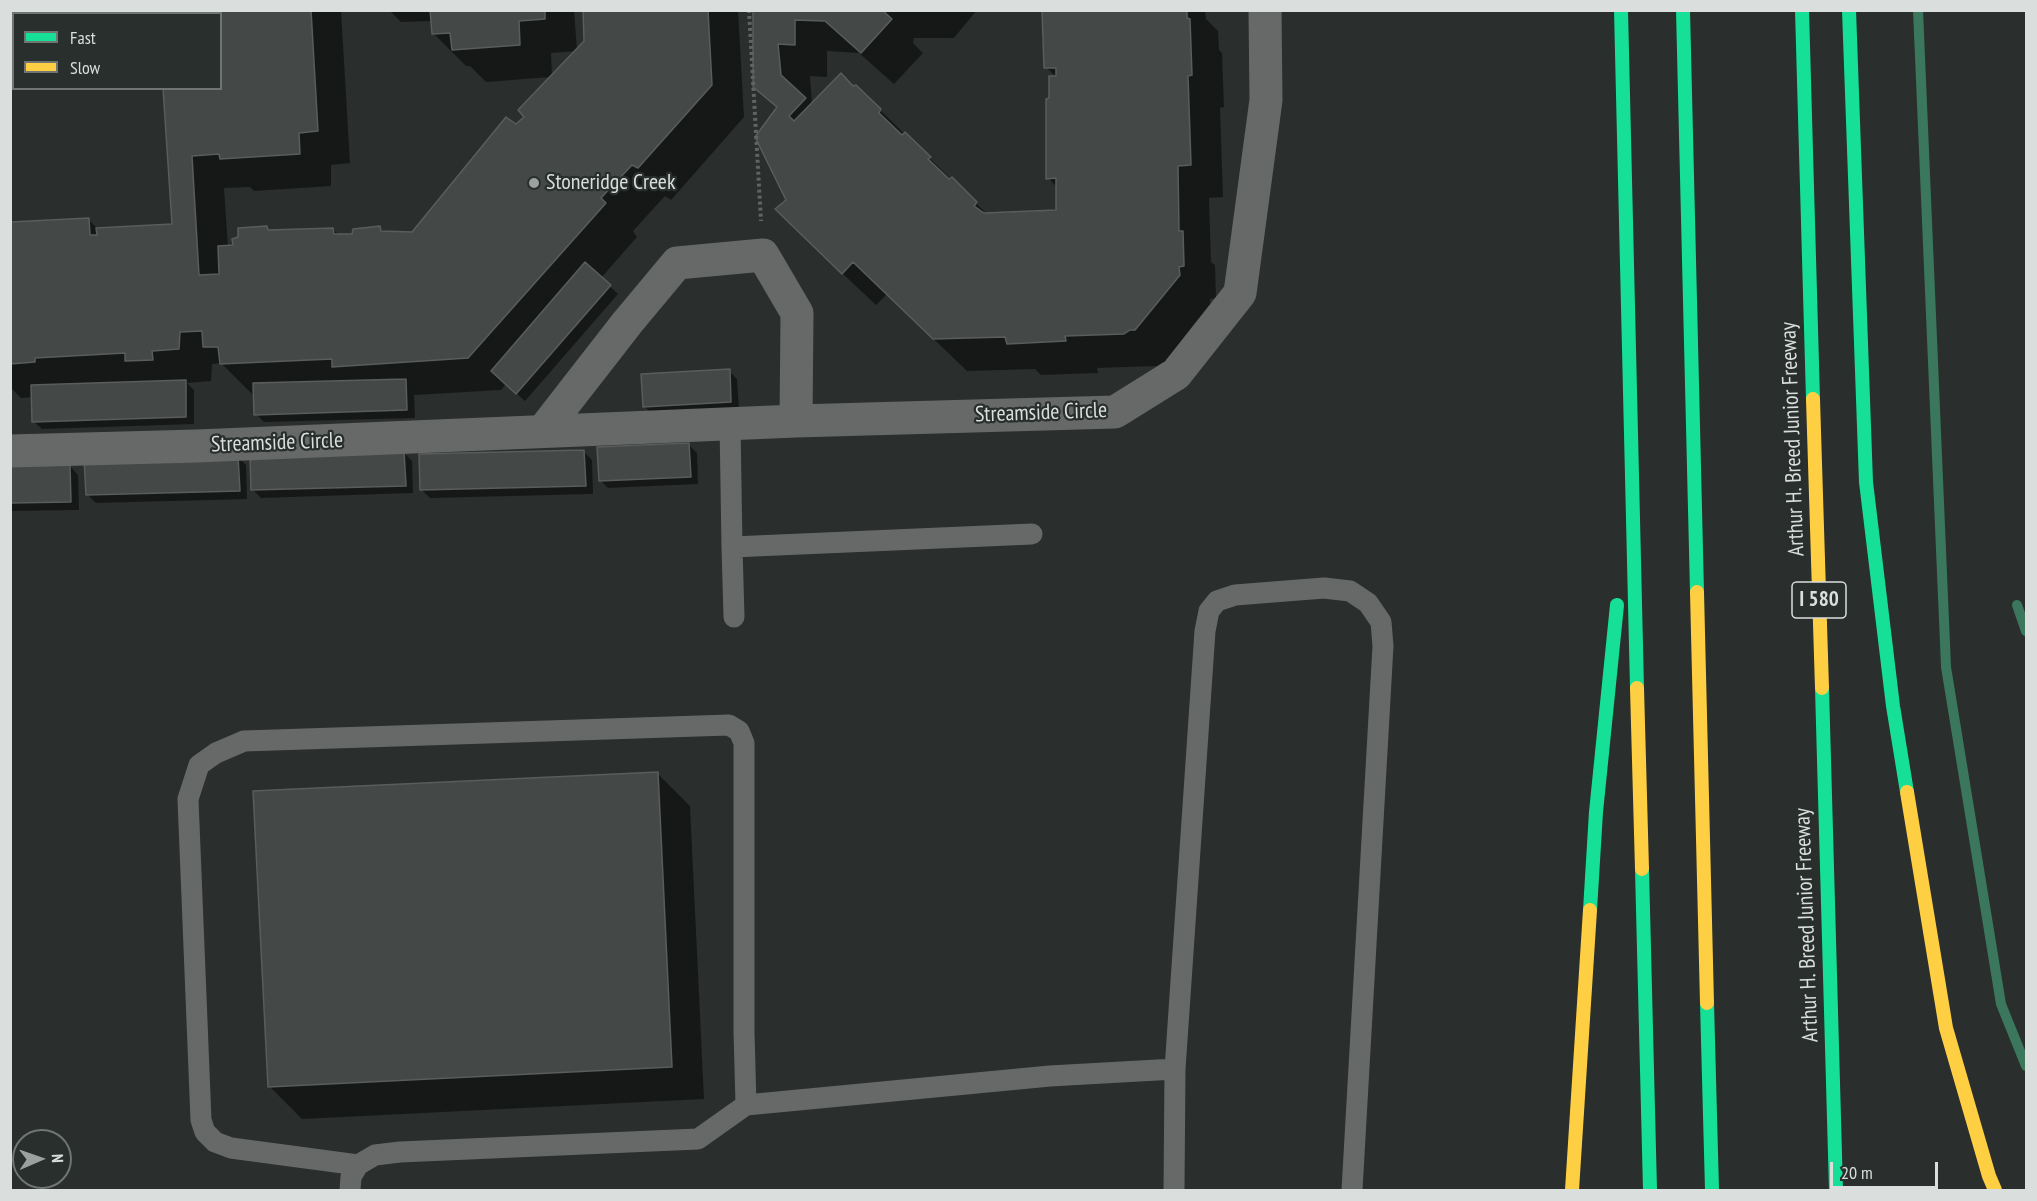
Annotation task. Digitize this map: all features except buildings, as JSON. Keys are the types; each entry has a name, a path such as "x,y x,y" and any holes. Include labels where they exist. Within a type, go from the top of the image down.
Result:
{"highway":[{"path":"1621,10 1630,469 1650,1191"},
{"path":"1683,10 1712,1191"},
{"name":"Arthur H. Breed Junior Freeway","path":"1802,10 1836,1191"},
{"path":"1849,10 1866,482 1891,694 1946,1028 1995,1191"},
{"path":"1621,563 1630,469"},
{"path":"1572,1191 1596,812 1619,587"}],"street":[{"name":"Streamside Circle","path":"10,451 196,446 796,421 1115,412 1176,374 1240,293 1266,100 1265,10"},
{"path":"543,432 676,263 763,255 797,313 796,421"}],"lane":[{"path":"730,424 734,617"},
{"path":"732,547 1032,534"},
{"path":"1174,1191 1175,1070 1204,643 1209,610 1217,601 1235,595 1323,588 1350,591 1368,603 1381,622 1383,646 1352,1191"},
{"path":"358,1165 231,1148 215,1142 205,1132 201,1120 188,799 199,765 216,753 244,741 729,725 739,731 744,742 746,1106"},
{"path":"350,1191 351,1177 358,1165 375,1155 698,1139 746,1106 1050,1076 1175,1070"}],"path":[{"path":"749,10 763,255"}],"waterway":[{"path":"1918,10 1946,667 2001,1004 2026,1066"},
{"path":"2017,605 2026,631"}],"traffic: fast":[{"path":"1621,10 1637,688"},
{"path":"1683,10 1697,592"},
{"path":"1802,10 1813,399"},
{"path":"1849,10 1866,482 1893,706 1907,792"},
{"path":"1590,910 1596,812 1617,605"},
{"path":"1822,688 1836,1190"},
{"path":"1642,869 1650,1190"},
{"path":"1707,1003 1712,1190"}],"traffic: slow":[{"path":"1813,399 1822,688"},
{"path":"1697,592 1707,1003"},
{"path":"1637,688 1642,869"},
{"path":"1907,792 1946,1028 1995,1190"},
{"path":"1572,1190 1590,910"}],"place":[{"name":"Stoneridge Creek","path":"534,183"}]}
